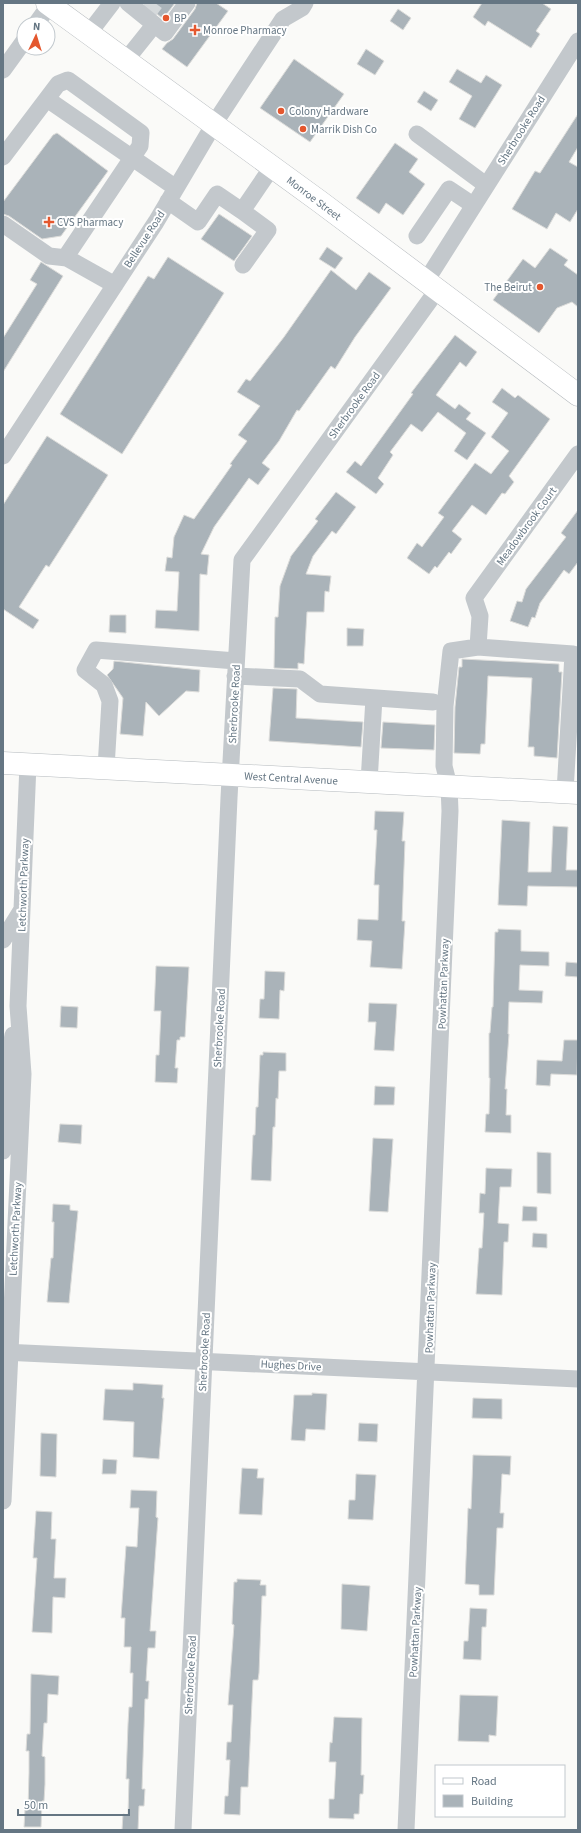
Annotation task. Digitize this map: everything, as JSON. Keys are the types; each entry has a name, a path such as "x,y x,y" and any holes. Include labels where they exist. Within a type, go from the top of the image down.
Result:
{"main road":[{"name":"Monroe Street","path":"49,4 432,285 578,395"},
{"name":"West Central Avenue","path":"3,763 572,793"}],"street":[{"path":"89,33 112,3"},
{"path":"128,3 149,17 165,33 187,3"},
{"name":"Bellevue Road","path":"3,456 172,194 284,11 302,8 305,3"},
{"path":"41,16 49,4"},
{"path":"126,60 149,17"},
{"name":"Sherbrooke Road","path":"183,1830 242,560 432,285 474,205 578,41"},
{"path":"3,70 16,52"},
{"path":"3,158 58,84 68,80 141,133 140,146 66,258"},
{"path":"47,99 132,158 172,194 198,222 218,194 268,230 243,265"},
{"path":"417,134 486,185"},
{"path":"242,211 272,167"},
{"path":"417,236 449,189 474,205"},
{"path":"3,224 49,256 66,258 114,285"},
{"name":"Meadowbrook Court","path":"478,647 480,616 474,598 578,454"},
{"path":"478,647 573,654 572,793"},
{"name":"Powhattan Parkway","path":"406,1830 450,811 449,786 444,766 445,706 451,651 478,647"},
{"path":"106,768 110,701 104,685 85,670 96,650 236,668 300,679 320,694 433,702"},
{"path":"369,782 374,698"},
{"name":"Letchworth Parkway","path":"3,1501 6,1352 22,1074 18,1006 28,764"},
{"path":"3,940 22,909"},
{"name":"Letchworth Parkway","path":"3,1151 6,1075 18,1006"},
{"name":"Hughes Drive","path":"6,1352 427,1371 578,1380"}],"building":[{"path":"144,3 175,3 163,19"},
{"name":"Monroe Pharmacy","path":"197,3 216,3 228,11 187,67 162,49 173,39 195,9"},
{"path":"482,3 542,3 551,9 536,31 540,34 531,48 488,21 485,26 473,17"},
{"path":"398,9 411,18 403,30 390,21"},
{"path":"366,49 384,61 375,75 357,64"},
{"path":"294,59 344,94 310,142 260,108"},
{"path":"457,69 481,83 486,75 502,85 475,128 459,119 472,96 449,82"},
{"path":"424,91 438,100 431,111 417,102"},
{"path":"578,114 578,147 569,162 578,167 578,209 570,222 556,213 547,229 512,209 535,171 540,173"},
{"name":"CVS Pharmacy","path":"57,133 108,171 61,236 42,239 9,216 3,214 3,202 53,135"},
{"path":"395,143 418,159 409,172 425,184 403,215 386,203 379,214 356,198"},
{"path":"219,214 252,236 234,261 201,239"},
{"path":"327,247 343,258 335,269 319,259"},
{"name":"The Beirut","path":"550,248 568,260 564,265 578,275 578,307 572,302 557,308 539,333 493,300 523,259 535,268"},
{"path":"168,257 224,293 122,454 60,414 148,276 154,279"},
{"path":"41,262 63,276 3,372 3,338 37,284 30,280"},
{"path":"331,270 356,290 369,272 391,288 355,337 335,369 331,366 299,411 297,410 279,441 262,463 270,469 258,485 249,478 214,527 201,554 209,555 207,575 200,574 199,631 155,628 156,610 177,611 179,572 165,571 167,557 172,558 174,537 184,515 194,519 232,465 230,464 247,441 238,435 260,406 237,392 246,379 250,381 284,337"},
{"path":"455,335 477,352 466,367 460,362 436,395 455,409 459,404 471,413 466,419 486,433 467,460 454,451 466,433 438,412 422,432 411,424 390,452 393,455 378,478 384,484 376,494 346,472 355,461 361,466 413,394 411,393"},
{"path":"502,388 515,398 518,395 550,419 509,476 514,482 505,494 502,493 486,515 472,505 452,531 462,539 451,554 449,552 437,568 435,566 429,574 407,558 417,543 422,547 444,517 438,513 475,463 491,474 509,451 491,437 508,413 492,402"},
{"path":"47,436 108,475 49,567 46,565 19,607 39,620 33,629 3,609 3,505"},
{"path":"336,492 356,507 336,534 332,531 313,556 306,574 331,576 329,592 325,591 324,612 307,612 304,664 298,663 298,669 274,668 275,617 278,617 280,586 291,556 318,521 315,519"},
{"path":"578,510 578,562 569,574 564,570 540,603 535,618 532,617 528,627 510,621 517,601 522,602 526,589 566,537 561,533"},
{"path":"110,615 126,615 126,633 109,632"},
{"path":"347,628 364,629 363,646 347,646"},
{"path":"462,659 559,664 559,672 562,672 557,758 534,756 534,747 528,747 532,678 488,676 485,744 481,744 480,754 454,753 455,707 459,667 462,667"},
{"path":"114,661 200,670 199,692 186,691 159,716 146,702 143,736 120,734 123,698 107,675 113,669"},
{"path":"273,688 297,689 296,718 363,722 361,747 269,741"},
{"path":"383,722 435,725 434,750 381,748"},
{"path":"375,811 404,812 402,841 405,841 402,921 405,921 402,969 370,967 372,941 357,940 358,919 378,920 379,885 374,885 377,830 374,830"},
{"path":"502,820 530,822 528,872 551,872 553,826 568,827 566,870 578,870 578,887 528,886 527,906 498,905"},
{"path":"498,929 521,930 521,951 549,952 549,966 520,965 519,990 543,991 542,1003 509,1002 509,1034 505,1089 507,1089 506,1115 511,1115 511,1133 485,1132 486,1114 489,1114 489,1033 493,1007 495,932 498,932"},
{"path":"566,962 578,963 578,977 565,976"},
{"path":"156,966 189,967 185,1037 180,1037 180,1040 177,1040 175,1068 178,1068 177,1083 155,1082 156,1055 159,1055 161,1011 154,1011"},
{"path":"265,971 285,972 284,991 280,990 279,1019 259,1018 260,999 264,999"},
{"path":"369,1003 397,1004 394,1051 374,1050 376,1022 368,1022"},
{"path":"61,1006 78,1007 77,1028 60,1027"},
{"path":"564,1040 578,1040 577,1075 551,1074 550,1086 536,1085 537,1060 562,1061"},
{"path":"263,1052 286,1053 286,1071 279,1071 275,1127 273,1127 271,1181 251,1180 253,1135 255,1135 256,1107 258,1107 260,1055 263,1055"},
{"path":"375,1086 395,1087 394,1105 374,1105"},
{"path":"60,1124 82,1125 81,1144 58,1142"},
{"path":"373,1138 393,1139 388,1212 369,1211"},
{"path":"537,1152 551,1153 551,1194 537,1193"},
{"path":"486,1168 512,1169 511,1187 500,1187 498,1223 509,1224 508,1242 504,1242 502,1295 476,1294 479,1248 482,1248 484,1213 479,1213 480,1193 485,1194"},
{"path":"53,1204 70,1205 70,1210 78,1211 69,1303 47,1302 51,1258 53,1258"},
{"path":"523,1206 537,1207 537,1221 522,1221"},
{"path":"533,1233 547,1234 547,1248 532,1247"},
{"path":"133,1383 163,1385 162,1398 164,1398 159,1459 133,1457 134,1422 103,1420 105,1389 133,1390"},
{"path":"312,1393 327,1394 325,1430 306,1429 305,1441 291,1440 294,1395 312,1395"},
{"path":"473,1398 502,1399 502,1419 472,1418"},
{"path":"359,1423 378,1424 377,1442 358,1441"},
{"path":"41,1433 57,1434 56,1477 40,1476"},
{"path":"473,1455 511,1456 510,1475 502,1474 500,1513 504,1513 503,1528 497,1528 494,1595 479,1595 479,1585 465,1584 468,1508 471,1509"},
{"path":"103,1459 117,1460 116,1474 102,1474"},
{"path":"242,1468 258,1469 257,1478 264,1478 262,1515 239,1514"},
{"path":"356,1474 376,1475 373,1520 348,1519 349,1500 355,1500"},
{"path":"131,1490 157,1491 156,1517 158,1518 150,1631 156,1631 155,1648 148,1648 146,1681 149,1681 148,1699 145,1699 142,1789 145,1789 144,1806 139,1806 138,1830 122,1830 123,1814 128,1815 129,1779 126,1779 129,1707 132,1707 133,1673 130,1673 131,1647 124,1647 125,1618 121,1618 126,1546 137,1547 139,1508 130,1508"},
{"path":"36,1511 52,1512 51,1539 56,1539 54,1578 66,1578 65,1598 53,1597 52,1633 32,1632 37,1558 33,1558"},
{"path":"237,1579 261,1580 260,1585 266,1585 266,1596 262,1596 259,1673 258,1680 253,1680 248,1787 241,1787 240,1815 224,1814 225,1796 228,1796 230,1760 226,1760 227,1742 231,1742 233,1705 228,1705 234,1625 232,1624 234,1582 237,1582"},
{"path":"342,1584 370,1586 367,1631 341,1629"},
{"path":"470,1608 487,1609 486,1627 482,1627 481,1660 463,1659 464,1641 468,1641"},
{"path":"31,1674 59,1676 58,1695 48,1694 47,1723 44,1723 42,1756 45,1757 45,1784 44,1801 42,1801 41,1827 24,1827 25,1809 28,1809 29,1751 26,1751 27,1734 30,1734"},
{"path":"460,1695 498,1696 496,1736 489,1735 489,1742 458,1741"},
{"path":"334,1717 362,1718 361,1775 364,1775 363,1794 360,1794 359,1814 354,1814 354,1819 329,1818 329,1799 334,1799 336,1762 329,1762 330,1742 332,1743"}],"tunnel":[{"path":"149,11 155,3"}],"place":[{"name":"BP","path":"166,18"},
{"name":"Monroe Pharmacy","path":"195,30"},
{"name":"Colony Hardware","path":"281,111"},
{"name":"Marrik Dish Co","path":"303,129"},
{"name":"CVS Pharmacy","path":"49,222"},
{"name":"The Beirut","path":"540,287"}]}
